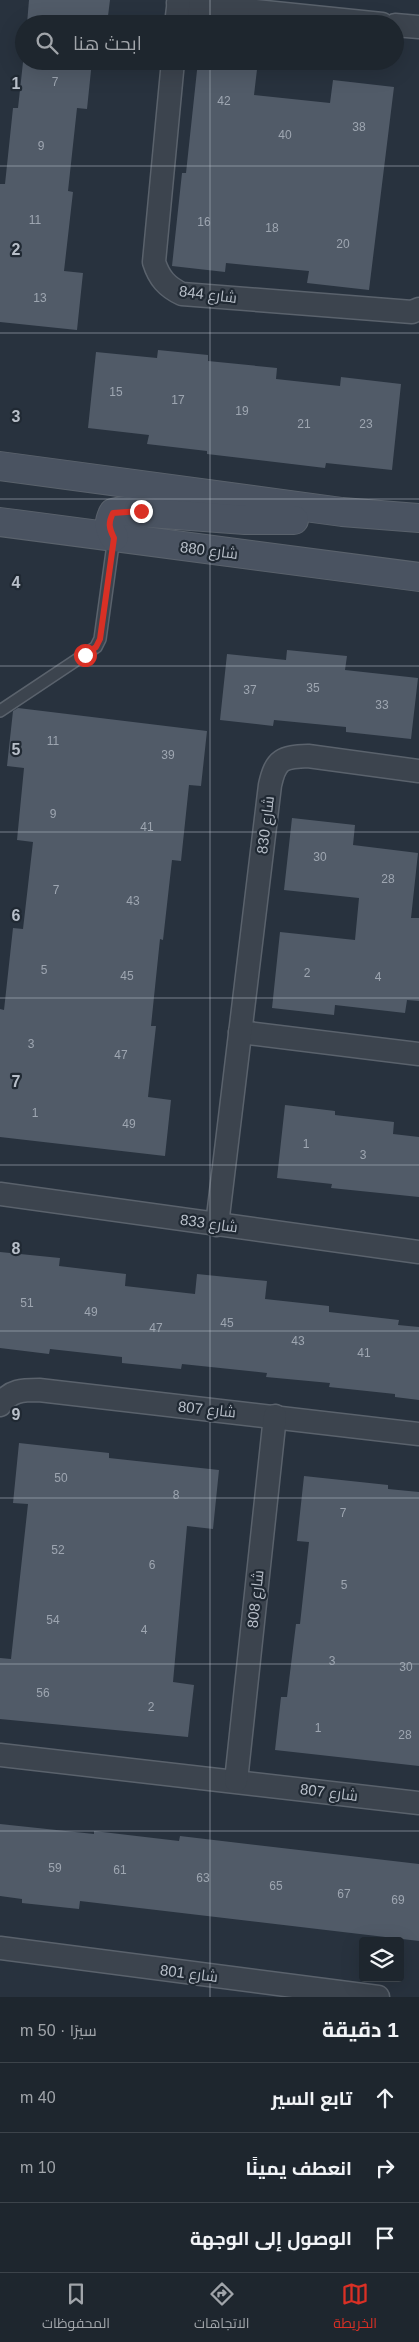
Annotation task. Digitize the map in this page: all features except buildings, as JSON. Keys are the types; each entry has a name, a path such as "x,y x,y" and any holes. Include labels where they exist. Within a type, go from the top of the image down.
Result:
{"street":[{"path":"178,9 260,15"},
{"path":"404,26 419,27"},
{"name":"شارع 844","path":"172,70 154,262 157,271 169,288 182,294 412,312 419,309"},
{"path":"0,466 342,512 419,518"},
{"path":"114,538 109,528 109,521 113,513 122,511 245,520 290,521 342,512"},
{"name":"شارع 880","path":"0,522 419,577"},
{"name":"شارع 830","path":"217,1224 268,795 274,769 280,761 289,757 308,756 419,771"},
{"path":"240,1032 419,1054"},
{"name":"شارع 833","path":"0,1194 419,1252"},
{"name":"شارع 807","path":"0,1405 6,1396 20,1390 39,1390 419,1434"},
{"name":"شارع 808","path":"236,1781 275,1416"},
{"name":"شارع 807","path":"0,1755 419,1803"},
{"name":"شارع 801","path":"0,1948 378,1997"}],"lane":[{"path":"0,711 96,647 100,639 114,538"}],"route":[{"path":"85,655 96,647 100,639 114,538 109,528 109,521 113,513 141,511"}]}
